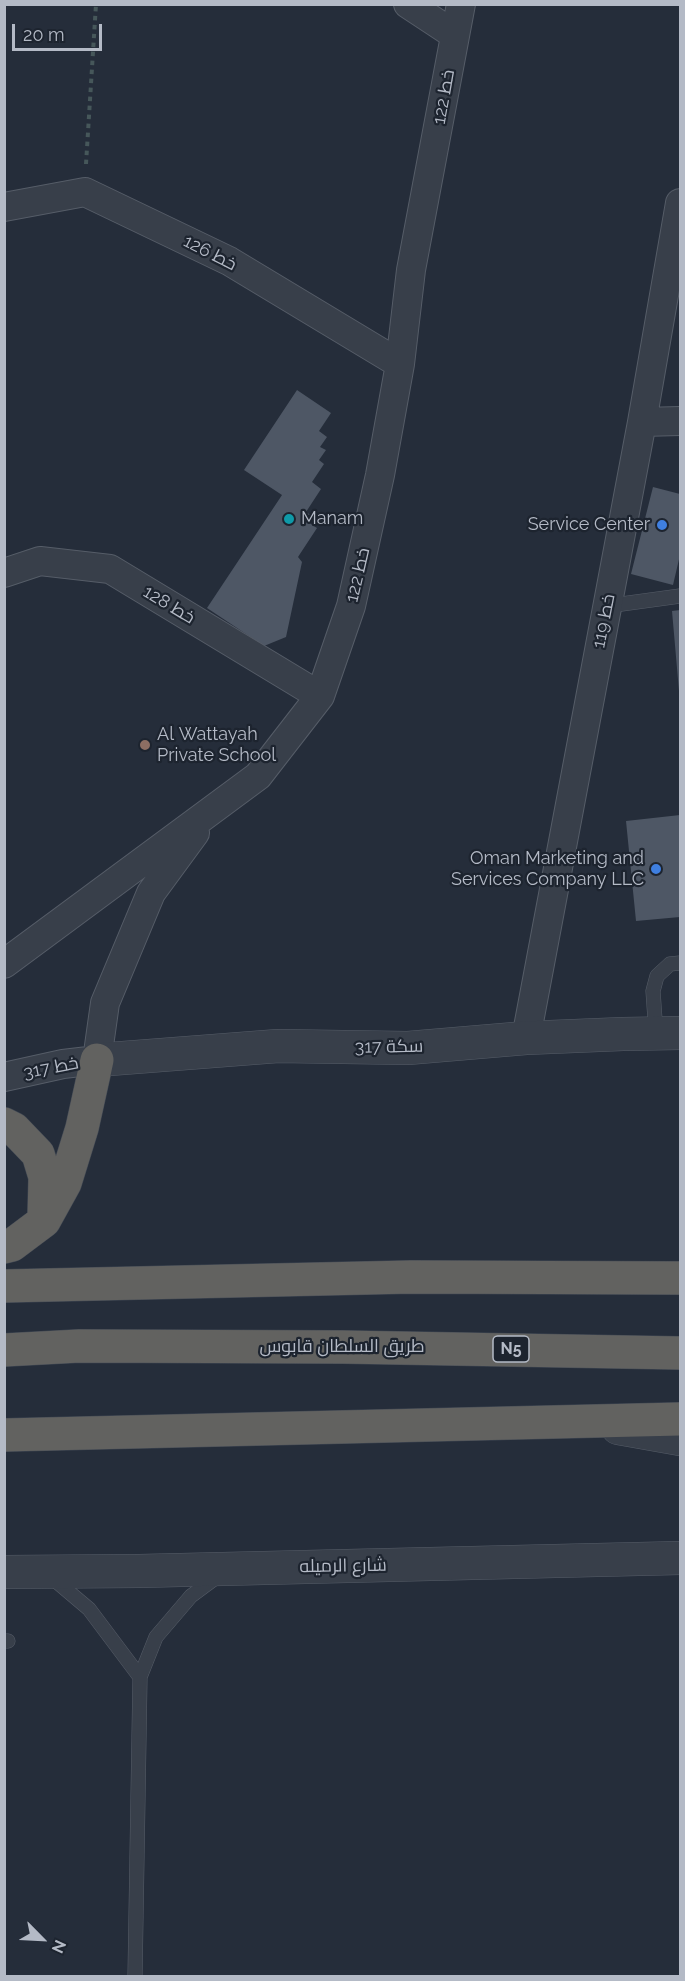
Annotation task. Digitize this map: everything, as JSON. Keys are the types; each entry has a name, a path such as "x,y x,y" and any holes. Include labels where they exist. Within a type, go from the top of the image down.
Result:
{"highway":[{"path":"4,1247 12,1245 44,1221 65,1183 82,1128 97,1060"},
{"path":"4,1124 14,1129 38,1154 45,1177 44,1221"},
{"path":"4,1286 411,1276 681,1278"},
{"name":"طريق السلطان قابوس","path":"4,1350 80,1346 342,1347 681,1353"},
{"path":"4,1435 681,1419"}],"street":[{"path":"408,4 454,35"},
{"name":"خط 122","path":"4,964 258,776 320,696 351,606 380,476 400,364 411,270 433,163 461,4"},
{"path":"4,207 85,192"},
{"name":"خط 126","path":"85,192 229,261 400,364"},
{"name":"خط 119","path":"526,1038 642,422 673,282 681,203"},
{"path":"642,422 681,421"},
{"name":"خط 128","path":"4,573 40,561 110,569 320,696"},
{"path":"97,1060 105,1003 152,893 210,811"},
{"name":"سكة 317","path":"97,1060 278,1046 408,1048 526,1038 668,1033"},
{"name":"خط 317","path":"4,1077 63,1064 97,1060"},
{"path":"574,1421 681,1439"},
{"name":"شارع الرميله","path":"4,1572 681,1558"}],"lane":[{"path":"607,606 681,596"},
{"path":"668,1033 653,991 657,976 670,964 681,963"},
{"path":"135,1977 140,1677 156,1637 191,1596 227,1569"},
{"path":"44,1571 89,1609 140,1677"}],"path":[{"path":"85,192 96,4"}],"building":[{"name":"Manam","path":"297,390 331,413 319,431 327,437 320,447 326,450 319,460 324,464 312,482 321,489 306,512 312,516 308,522 317,528 298,557 302,562 286,637 264,646 207,608 282,495 244,470"},
{"name":"Service Center","path":"653,487 680,494 680,555 673,585 631,574"},
{"path":"680,610 680,691 679,691 672,611"},
{"name":"Oman Marketing and Services Company LLC","path":"680,815 680,917 636,921 626,821"}],"place":[{"name":"Manam","path":"289,519"},
{"name":"Service Center","path":"662,525"},
{"name":"Al Wattayah Private School","path":"145,745"},
{"name":"Oman Marketing and Services Company LLC","path":"656,869"}]}
